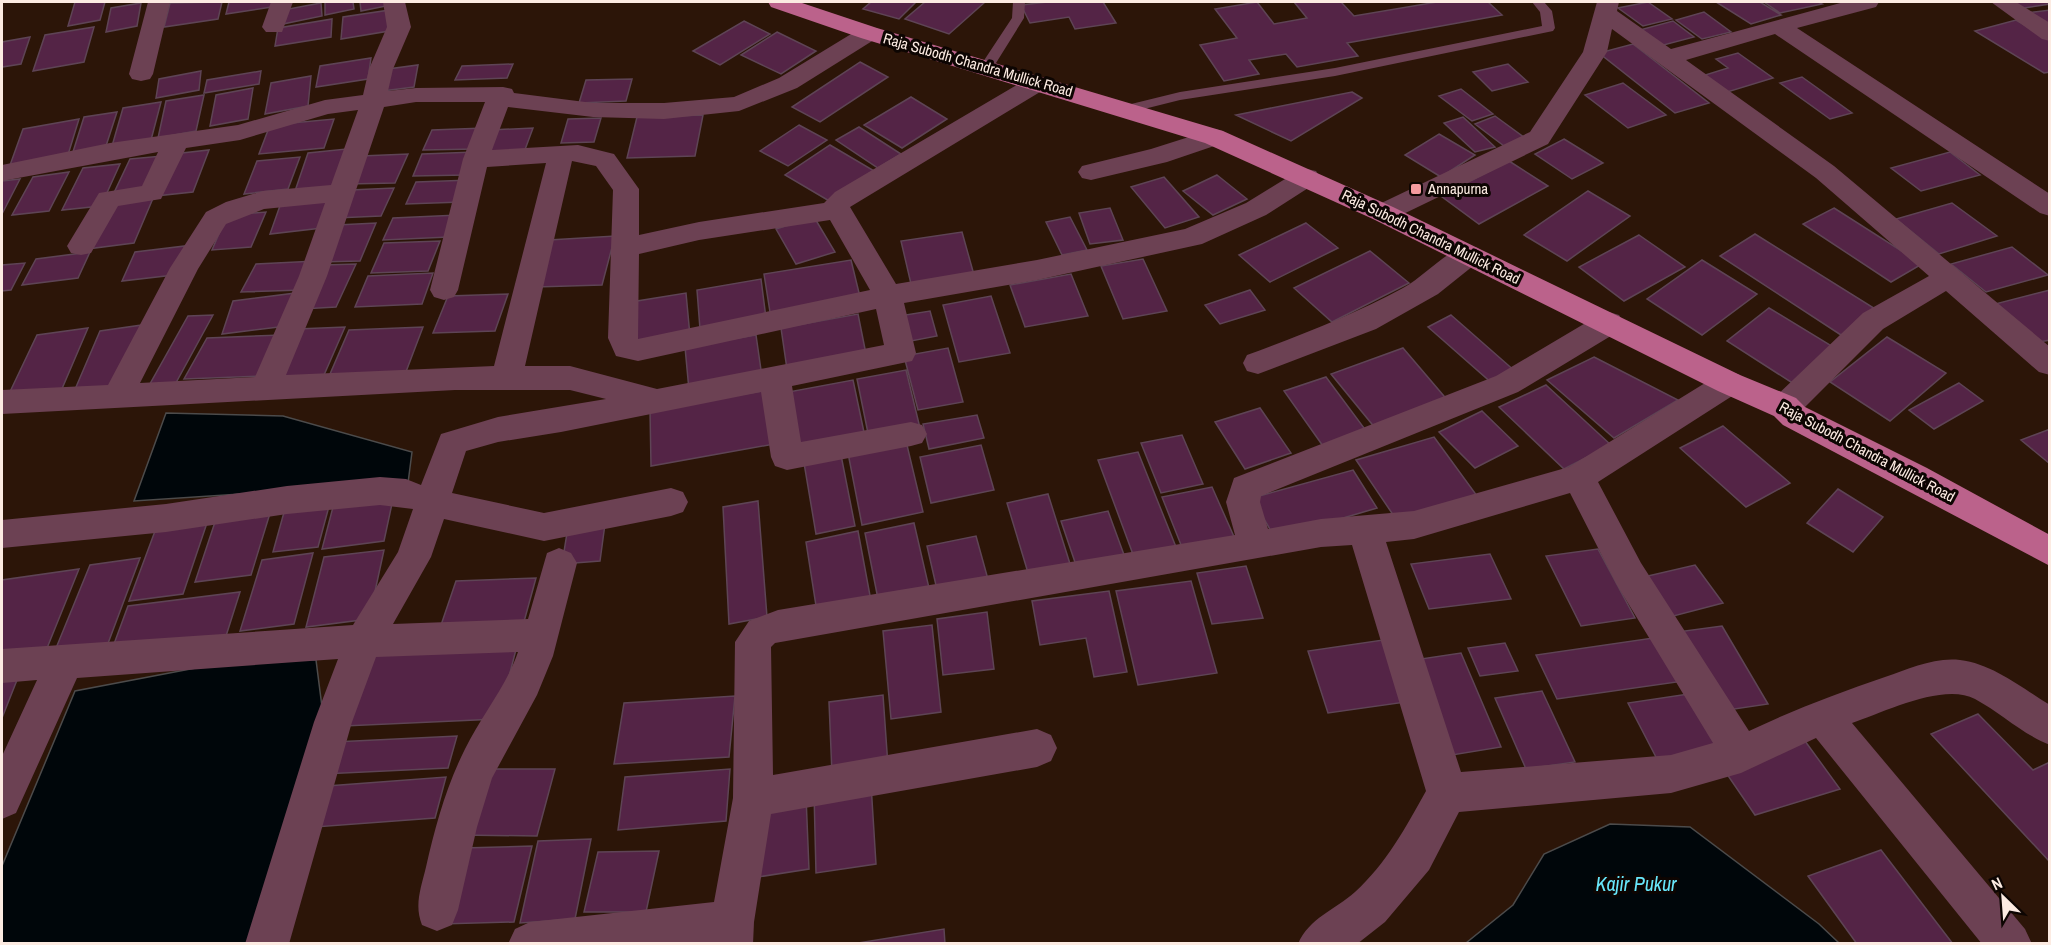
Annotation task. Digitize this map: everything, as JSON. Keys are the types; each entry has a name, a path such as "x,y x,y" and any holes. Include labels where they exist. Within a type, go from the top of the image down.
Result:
{"main road":[{"name":"Raja Subodh Chandra Mullick Road","path":"779,2 869,33 1036,84 1128,109 1214,137 1307,177 1729,383 1785,407 1794,416 1915,477 2049,552"}],"street":[{"path":"141,74 159,2"},
{"path":"273,27 282,2"},
{"path":"265,389 313,276 374,100 381,69 399,27 394,2"},
{"path":"1667,58 1868,2"},
{"path":"2001,2 2049,34"},
{"path":"1383,213 1539,138 1595,52 1606,7 1667,58 1825,172 2049,364"},
{"path":"1778,26 2049,207"},
{"path":"499,98 593,110 664,111 739,104 788,83 869,33"},
{"path":"267,944 333,722 363,641 414,557 434,503 452,443 475,433 575,418 654,400 901,353 888,296 836,206 844,198 1036,84"},
{"path":"2,173 110,151 240,132 325,107 416,95 502,94 476,159 444,290"},
{"path":"1091,172 1158,156 1214,137"},
{"path":"81,246 109,199 152,193 175,143"},
{"path":"507,378 561,153"},
{"path":"476,159 578,153 605,160 626,189 623,338 627,348 638,350 888,296 1037,270 1192,237 1256,209 1307,177"},
{"path":"118,395 184,268 216,218 236,208 263,201 341,193"},
{"path":"624,248 699,231 837,210"},
{"path":"1258,363 1366,321 1428,287 1468,255"},
{"path":"1785,407 1873,321 1949,277"},
{"path":"1255,546 1243,502 1246,488 1507,384 1609,323"},
{"path":"2,402 507,378 570,378 654,400"},
{"path":"775,378 787,457 911,434"},
{"path":"530,944 732,933 753,798 753,642 762,632 778,626 1322,533 1414,525 1579,477 1729,383"},
{"path":"1579,477 1629,574 1741,754"},
{"path":"6,542 287,500 380,491 406,493 434,503 544,527 671,502"},
{"path":"1320,944 1370,907 1414,855 1447,793 1395,620 1364,528"},
{"path":"437,910 450,851 472,779 485,747 529,671 542,635 559,563"},
{"path":"2,666 363,641 542,635"},
{"path":"2,799 65,662"},
{"path":"1447,793 1671,774 1741,754 1822,716 1929,679 1960,677 1984,684 2049,727"},
{"path":"1822,716 2010,944"},
{"path":"753,798 1037,748"}],"lane":[{"path":"986,68 1018,18 1019,2"},
{"path":"1128,109 1180,96 1335,72 1549,28 1546,11 1538,2"}],"water":[{"path":"166,413 283,416 412,452 408,483 134,501"},
{"path":"259,656 316,660 322,707 261,943 2,944 2,866 75,691"},
{"name":"Kajir Pukur","path":"1610,824 1690,827 1819,924 1839,943 1466,943 1513,905 1544,854"}],"building":[{"path":"75,2 105,2 100,20 68,26"},
{"path":"222,2 218,19 164,27 170,3"},
{"path":"229,2 279,2 278,6 226,14"},
{"path":"325,2 353,2 354,9 325,15"},
{"path":"360,2 390,2 391,5 361,11"},
{"path":"871,2 916,2 899,19 863,9"},
{"path":"925,2 985,2 949,34 905,19"},
{"path":"1048,2 1103,2 1116,23 1075,29 1069,17 1030,23 1021,5"},
{"path":"1257,2 1274,24 1307,18 1294,2 1341,2 1354,16 1437,2 1488,2 1502,15 1347,43 1358,56 1297,67 1286,54 1249,60 1259,74 1224,81 1200,45 1237,38 1215,9"},
{"path":"1648,2 1672,19 1643,26 1618,8"},
{"path":"1716,2 1760,2 1781,15 1751,24"},
{"path":"1764,2 1818,2 1822,4 1780,13"},
{"path":"2008,2 2050,2 2050,4 2018,9"},
{"path":"141,3 137,26 106,32 111,8"},
{"path":"321,3 322,16 283,24 283,10"},
{"path":"390,10 389,31 341,39 343,17"},
{"path":"2050,10 2050,27 2026,13"},
{"path":"1704,12 1731,32 1702,39 1676,20"},
{"path":"332,19 331,37 275,46 278,28"},
{"path":"2016,20 2050,40 2050,72 2044,73 1975,31"},
{"path":"744,21 770,34 720,65 693,51"},
{"path":"1673,21 1694,37 1656,47 1636,31"},
{"path":"94,27 84,62 33,71 45,35"},
{"path":"777,32 816,51 781,74 741,55"},
{"path":"30,37 21,64 2,67 2,42"},
{"path":"1633,44 1709,103 1675,113 1599,53"},
{"path":"1738,53 1773,78 1724,93 1702,76 1728,68 1716,59"},
{"path":"371,58 368,79 316,87 320,66"},
{"path":"860,62 888,77 820,122 792,107"},
{"path":"513,64 507,78 455,80 462,66"},
{"path":"1508,64 1528,82 1492,91 1473,72"},
{"path":"418,65 414,87 382,91 388,69"},
{"path":"201,71 199,90 156,98 159,79"},
{"path":"261,71 259,84 204,93 207,80"},
{"path":"311,76 308,106 265,114 271,83"},
{"path":"1802,77 1852,113 1830,119 1780,83"},
{"path":"632,79 626,101 579,103 586,80"},
{"path":"1623,83 1666,115 1628,128 1585,95"},
{"path":"253,88 248,119 210,126 216,95"},
{"path":"1461,89 1493,114 1472,121 1439,96"},
{"path":"1352,92 1362,98 1291,141 1236,115"},
{"path":"204,95 196,131 158,138 166,101"},
{"path":"911,97 947,119 902,148 864,125"},
{"path":"161,102 151,140 112,146 123,108"},
{"path":"117,112 105,149 72,155 84,117"},
{"path":"703,115 695,156 627,158 637,117"},
{"path":"1495,116 1525,138 1504,146 1475,124"},
{"path":"1463,117 1495,147 1475,152 1444,123"},
{"path":"601,118 594,142 561,143 568,119"},
{"path":"79,119 67,158 9,168 23,129"},
{"path":"334,119 324,148 259,154 270,125"},
{"path":"799,125 827,140 788,166 760,151"},
{"path":"859,127 901,154 878,168 836,140"},
{"path":"484,128 476,149 423,150 432,130"},
{"path":"533,128 523,155 479,156 489,130"},
{"path":"1439,134 1475,155 1441,177 1405,155"},
{"path":"1564,139 1603,163 1572,179 1535,154"},
{"path":"830,145 876,172 831,202 785,175"},
{"path":"346,149 333,190 294,194 308,153"},
{"path":"209,150 193,192 155,196 173,154"},
{"path":"475,152 466,175 413,176 422,154"},
{"path":"1950,152 1980,175 1921,191 1891,168"},
{"path":"408,154 395,183 347,184 361,156"},
{"path":"162,156 146,194 112,197 130,159"},
{"path":"300,157 288,189 244,194 257,161"},
{"path":"1509,161 1548,186 1479,224 1441,196"},
{"path":"120,164 101,206 62,210 83,168"},
{"path":"69,172 49,211 12,215 33,177"},
{"path":"1217,175 1247,199 1213,215 1183,191"},
{"path":"1164,177 1199,217 1165,228 1131,187"},
{"path":"20,179 2,214 2,181"},
{"path":"471,180 462,202 406,204 416,182"},
{"path":"394,188 381,216 336,218 350,190"},
{"path":"1588,191 1630,216 1567,261 1524,235"},
{"path":"333,195 322,228 270,234 282,200"},
{"path":"154,196 134,243 87,249 109,201"},
{"path":"1952,203 1997,236 1939,254 1896,219"},
{"path":"1110,208 1123,240 1090,244 1079,213"},
{"path":"1834,208 1922,264 1891,282 1803,224"},
{"path":"266,212 251,247 212,250 227,215"},
{"path":"458,215 449,237 383,240 393,218"},
{"path":"814,217 835,252 796,264 776,229"},
{"path":"1070,217 1087,250 1062,255 1046,222"},
{"path":"376,223 360,261 320,262 337,225"},
{"path":"1306,223 1338,248 1270,282 1239,255"},
{"path":"962,232 974,275 911,284 901,241"},
{"path":"1755,234 1877,310 1841,335 1720,256"},
{"path":"1639,235 1685,267 1624,301 1579,267"},
{"path":"615,236 602,285 536,287 549,240"},
{"path":"440,241 428,271 371,273 384,243"},
{"path":"185,246 174,275 122,281 135,252"},
{"path":"2012,247 2048,275 1986,292 1951,264"},
{"path":"1370,251 1409,283 1332,322 1294,288"},
{"path":"90,252 78,278 22,285 36,259"},
{"path":"1143,259 1167,311 1123,319 1101,266"},
{"path":"851,260 860,297 770,312 764,274"},
{"path":"1702,260 1757,294 1702,335 1647,299"},
{"path":"316,261 303,290 241,292 256,264"},
{"path":"25,263 11,290 2,291 2,265"},
{"path":"356,264 336,307 302,309 323,265"},
{"path":"433,273 422,304 355,307 368,276"},
{"path":"1071,274 1088,316 1025,327 1010,285"},
{"path":"761,279 766,318 700,329 697,290"},
{"path":"1250,290 1265,310 1220,324 1205,305"},
{"path":"2050,290 2050,340 2039,342 1995,304"},
{"path":"296,293 287,326 222,334 233,301"},
{"path":"686,293 690,336 633,346 631,302"},
{"path":"508,294 495,331 433,333 448,296"},
{"path":"991,296 1010,353 959,362 943,305"},
{"path":"1769,308 1835,348 1794,384 1727,341"},
{"path":"930,311 937,336 906,342 899,316"},
{"path":"858,314 866,354 787,369 781,328"},
{"path":"213,315 172,390 146,391 188,316"},
{"path":"1451,315 1516,372 1493,384 1428,327"},
{"path":"142,325 118,388 73,394 100,331"},
{"path":"345,327 324,375 275,377 297,329"},
{"path":"423,327 404,377 327,381 349,330"},
{"path":"88,328 61,391 7,398 37,335"},
{"path":"281,335 261,376 184,379 207,338"},
{"path":"756,335 762,377 689,390 685,347"},
{"path":"1887,337 1946,373 1890,421 1830,382"},
{"path":"948,348 963,402 918,410 904,356"},
{"path":"1403,348 1449,402 1376,429 1331,374"},
{"path":"1594,357 1678,400 1614,438 1547,380"},
{"path":"906,370 920,428 869,438 857,379"},
{"path":"1326,377 1367,432 1323,446 1284,391"},
{"path":"853,380 865,437 792,451 783,393"},
{"path":"1959,383 1983,401 1934,429 1909,410"},
{"path":"1546,385 1611,445 1564,469 1499,407"},
{"path":"774,389 780,443 651,466 650,410"},
{"path":"1260,408 1291,453 1245,469 1215,422"},
{"path":"1482,411 1518,446 1475,468 1439,432"},
{"path":"977,415 984,438 929,449 923,424"},
{"path":"1723,426 1790,483 1746,507 1680,448"},
{"path":"2050,429 2050,464 2021,440"},
{"path":"1182,435 1203,484 1161,493 1141,443"},
{"path":"1434,437 1480,500 1400,525 1356,460"},
{"path":"906,441 923,512 862,525 848,453"},
{"path":"981,445 994,490 931,503 920,457"},
{"path":"840,450 855,526 816,534 803,457"},
{"path":"1138,452 1176,547 1134,557 1098,460"},
{"path":"1353,470 1377,508 1275,538 1252,498"},
{"path":"1212,487 1235,539 1183,550 1162,497"},
{"path":"1838,489 1883,517 1853,552 1807,523"},
{"path":"1048,494 1071,567 1029,576 1007,503"},
{"path":"331,499 318,547 273,552 286,505"},
{"path":"393,499 384,541 322,549 333,507"},
{"path":"758,501 767,617 729,624 723,507"},
{"path":"271,510 251,575 195,582 217,516"},
{"path":"1108,511 1127,563 1079,574 1061,521"},
{"path":"209,517 183,594 129,601 158,523"},
{"path":"914,523 929,588 878,599 865,533"},
{"path":"605,524 600,561 562,564 568,527"},
{"path":"858,531 871,601 817,612 806,542"},
{"path":"976,536 989,583 938,594 927,546"},
{"path":"1598,549 1635,618 1581,626 1546,556"},
{"path":"384,550 369,619 306,627 324,557"},
{"path":"313,553 294,624 240,631 262,560"},
{"path":"1490,554 1511,599 1429,609 1411,564"},
{"path":"140,558 107,646 54,653 90,565"},
{"path":"1695,565 1723,603 1662,619 1635,579"},
{"path":"1246,566 1263,618 1212,624 1197,573"},
{"path":"79,569 45,653 2,659 2,580"},
{"path":"536,578 522,629 439,631 456,581"},
{"path":"1191,581 1217,673 1138,685 1116,591"},
{"path":"1109,591 1127,672 1094,677 1086,638 1040,645 1032,601"},
{"path":"240,592 226,636 111,652 128,606"},
{"path":"987,612 994,669 943,675 937,619"},
{"path":"932,625 941,712 891,719 883,631"},
{"path":"1722,626 1768,704 1721,711 1677,632"},
{"path":"1660,637 1684,681 1557,699 1536,655"},
{"path":"519,638 498,719 344,726 373,644"},
{"path":"1383,640 1406,702 1328,713 1308,651"},
{"path":"1505,643 1518,671 1480,676 1468,648"},
{"path":"1461,653 1501,747 1452,755 1414,660"},
{"path":"19,675 2,718 2,677"},
{"path":"1542,691 1575,762 1526,769 1495,698"},
{"path":"1695,693 1727,750 1658,761 1628,703"},
{"path":"883,695 888,766 832,774 829,702"},
{"path":"735,696 729,757 614,764 624,703"},
{"path":"1978,714 2033,770 2050,762 2050,862 1931,734"},
{"path":"457,736 448,768 323,774 334,742"},
{"path":"1805,741 1840,789 1755,815 1720,764"},
{"path":"482,769 555,769 537,836 461,835"},
{"path":"730,769 726,821 618,830 625,777"},
{"path":"446,777 435,818 315,827 327,786"},
{"path":"871,784 876,864 816,873 814,793"},
{"path":"806,796 809,869 758,877 757,802"},
{"path":"591,839 575,919 520,923 538,841"},
{"path":"532,846 514,922 441,924 462,848"},
{"path":"1881,850 1953,944 1857,944 1808,876"},
{"path":"659,851 646,912 584,912 598,852"},
{"path":"944,929 945,944 852,944"}],"place":[{"name":"Annapurna","path":"1416,189"}]}
